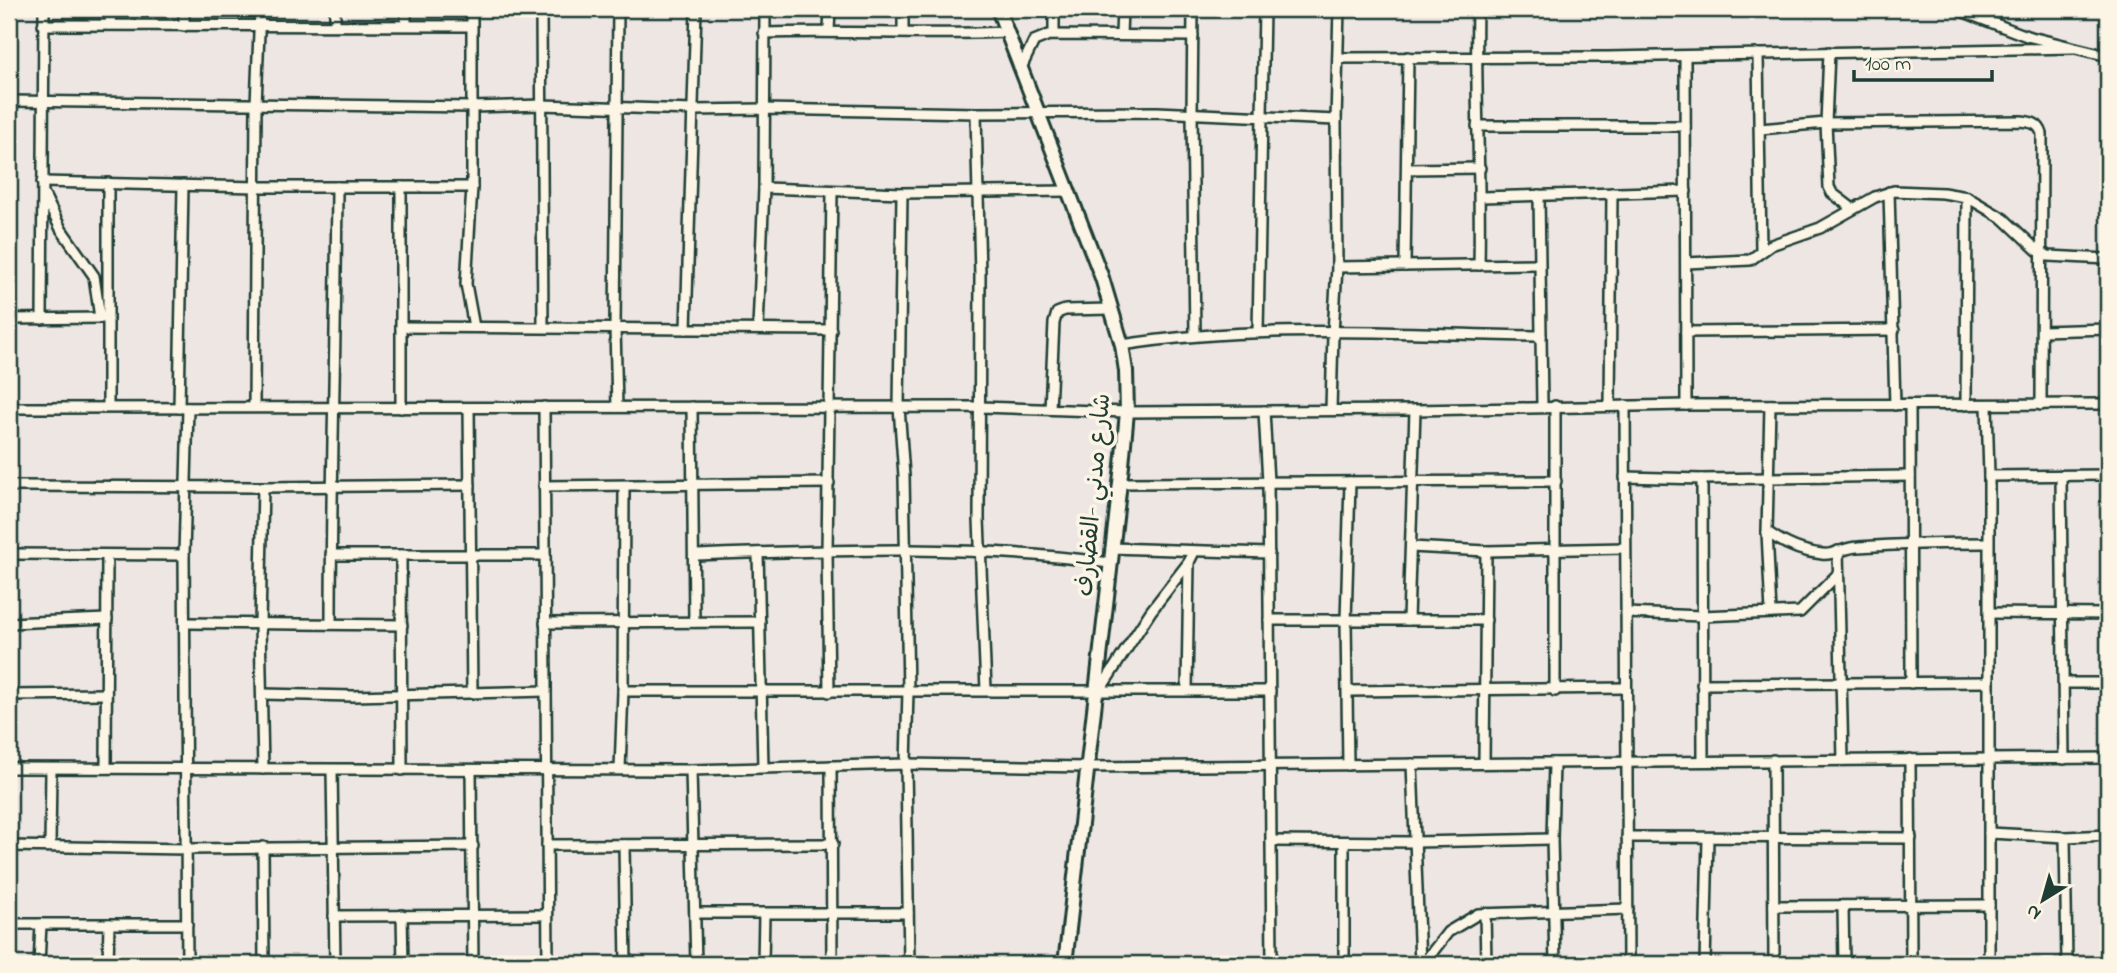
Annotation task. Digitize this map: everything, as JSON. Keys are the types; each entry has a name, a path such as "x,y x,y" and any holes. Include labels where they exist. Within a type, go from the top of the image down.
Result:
{"highway":[{"name":"شارع مدني -القضارف","path":"998,9 1040,113 1111,309 1122,345 1126,371 1127,412 1065,964"}],"street":[{"path":"42,319 44,9"},
{"path":"110,25 111,9"},
{"path":"184,9 184,26"},
{"path":"254,407 256,104 260,9"},
{"path":"335,9 335,25"},
{"path":"406,9 406,24"},
{"path":"472,9 472,187 466,285 474,327"},
{"path":"541,9 543,326"},
{"path":"617,407 615,328 618,9"},
{"path":"686,329 696,9"},
{"path":"758,328 764,188 765,9"},
{"path":"829,31 830,9"},
{"path":"903,9 903,32"},
{"path":"1054,9 1054,34"},
{"path":"1121,34 1122,9"},
{"path":"1193,9 1195,334"},
{"path":"1258,332 1264,9"},
{"path":"1331,410 1337,267 1336,120 1339,9"},
{"path":"1477,9 1477,126 1481,197 1479,265"},
{"path":"1956,9 2027,36 2108,56"},
{"path":"43,25 471,26"},
{"path":"764,33 1007,32"},
{"path":"1021,66 1036,39 1054,34 1193,36"},
{"path":"1338,58 1685,56 2074,48"},
{"path":"1829,52 1826,123 1829,187 1832,193 1853,209"},
{"path":"1758,54 1761,251"},
{"path":"1685,56 1686,405"},
{"path":"1405,266 1408,57"},
{"path":"9,101 1192,114 1336,120"},
{"path":"976,113 980,275 980,551 986,690"},
{"path":"1760,129 1826,123 2021,121 2036,125 2042,134 2040,405"},
{"path":"1477,126 1685,126"},
{"path":"1408,169 1480,168"},
{"path":"42,186 108,183 257,187 472,187"},
{"path":"108,183 104,318 108,407"},
{"path":"42,186 61,229 94,276 104,318"},
{"path":"183,186 183,408 187,487 184,555 187,964"},
{"path":"331,624 337,187"},
{"path":"401,187 401,408"},
{"path":"764,188 902,193 1068,191"},
{"path":"829,692 827,552 832,191"},
{"path":"1481,197 1686,191"},
{"path":"1889,192 1895,405"},
{"path":"1686,263 1748,261 1779,242 1820,228 1889,192 1943,193 1967,197 2004,219 2043,253 2055,257 2108,259"},
{"path":"902,193 899,407 903,451 908,691 906,764 909,964"},
{"path":"1611,406 1612,193"},
{"path":"1539,195 1542,406"},
{"path":"1966,405 1967,197"},
{"path":"1337,267 1539,264"},
{"path":"1050,409 1054,323 1057,313 1062,310 1111,309"},
{"path":"9,319 104,318"},
{"path":"401,327 831,330"},
{"path":"2042,331 2108,329"},
{"path":"1686,332 1894,330"},
{"path":"1122,345 1195,334 1258,332 1541,336"},
{"path":"9,408 980,407 1127,412 1415,410 1542,406 2108,404"},
{"path":"1770,405 1767,532 1771,613"},
{"path":"1910,405 1910,683"},
{"path":"1987,405 1989,964"},
{"path":"1555,406 1555,691"},
{"path":"1625,406 1628,964"},
{"path":"544,407 548,964"},
{"path":"692,407 694,622"},
{"path":"469,408 472,693"},
{"path":"1408,620 1415,410"},
{"path":"1264,411 1268,482 1272,964"},
{"path":"1989,477 2108,475"},
{"path":"1625,477 1702,480 1910,476"},
{"path":"2062,476 2064,759"},
{"path":"1702,480 1703,761"},
{"path":"1119,483 1556,481"},
{"path":"1348,765 1346,621 1350,482"},
{"path":"544,486 829,483"},
{"path":"9,486 470,485"},
{"path":"620,769 624,486"},
{"path":"263,487 260,624 263,769"},
{"path":"1767,532 1785,544 1805,552 1829,555 1845,547 1910,543 1988,543"},
{"path":"1410,547 1486,551 1625,548"},
{"path":"1111,548 1269,553"},
{"path":"694,555 980,551 1110,563"},
{"path":"1484,763 1486,551"},
{"path":"1838,551 1843,760"},
{"path":"1097,691 1194,552"},
{"path":"758,553 763,767"},
{"path":"9,554 184,555"},
{"path":"106,768 107,555"},
{"path":"331,555 545,555"},
{"path":"401,555 402,770"},
{"path":"1187,690 1189,562"},
{"path":"1626,613 1702,616 1801,612 1838,574"},
{"path":"1989,613 2108,614"},
{"path":"9,623 107,619"},
{"path":"1269,620 1486,620"},
{"path":"545,624 760,622"},
{"path":"186,623 402,625"},
{"path":"1702,684 1988,682"},
{"path":"2064,683 2108,683"},
{"path":"1348,691 1555,691 1626,688"},
{"path":"262,694 354,696 546,691"},
{"path":"623,691 1270,691"},
{"path":"9,695 106,694"},
{"path":"9,768 691,770 906,764 1087,768 2108,758"},
{"path":"1910,759 1911,964"},
{"path":"1773,760 1774,964"},
{"path":"1554,762 1552,839 1555,964"},
{"path":"1412,764 1422,964"},
{"path":"831,766 832,964"},
{"path":"50,846 51,769"},
{"path":"332,770 335,964"},
{"path":"471,770 473,964"},
{"path":"691,770 696,964"},
{"path":"1989,833 2108,835"},
{"path":"2065,836 2067,964"},
{"path":"1627,837 1911,838"},
{"path":"1705,964 1708,838"},
{"path":"1271,841 1552,839"},
{"path":"1344,842 1344,964"},
{"path":"547,845 833,844"},
{"path":"624,845 626,964"},
{"path":"9,846 186,849 473,846"},
{"path":"263,847 264,964"},
{"path":"1773,906 1989,905"},
{"path":"1843,907 1844,964"},
{"path":"1422,964 1448,932 1469,918 1485,913 1628,909"},
{"path":"695,913 908,912"},
{"path":"1485,913 1486,964"},
{"path":"764,914 764,964"},
{"path":"402,915 404,964"},
{"path":"334,916 547,915"},
{"path":"9,924 187,924"},
{"path":"39,964 41,924"},
{"path":"108,924 108,964"}]}
